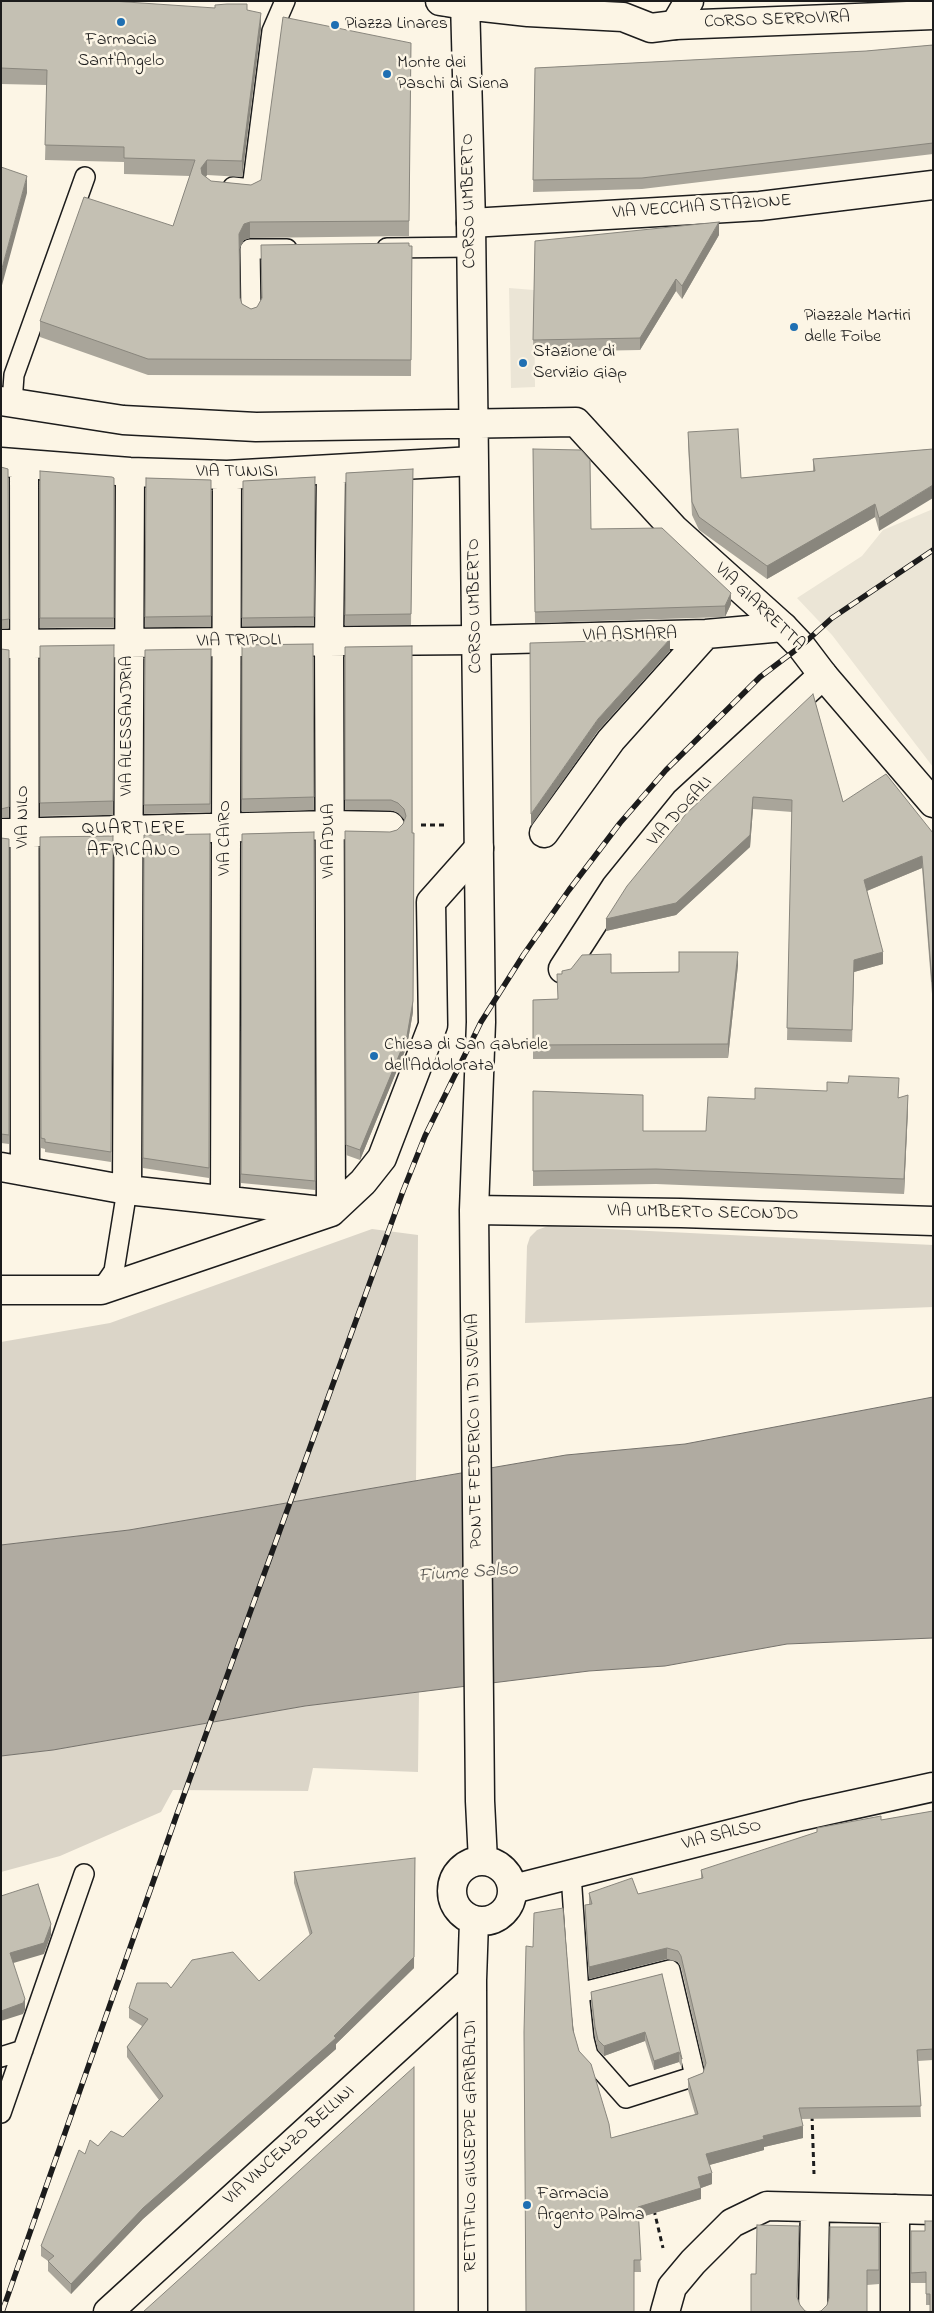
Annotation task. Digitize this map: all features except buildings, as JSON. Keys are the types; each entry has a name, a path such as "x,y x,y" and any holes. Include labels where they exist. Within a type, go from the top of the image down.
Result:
{"street":[{"path":"675,25 689,1"},
{"name":"CORSO SERROVIRA","path":"457,3 528,12 630,6 651,28 811,11 933,15"},
{"name":"CORSO UMBERTO","path":"457,3 471,235 482,1022 474,1210"},
{"name":"VIA VECCHIA STAZIONE","path":"471,235 753,207 933,185"},
{"path":"7,402 122,420 256,427 473,422"},
{"name":"VIA GIARRETTA","path":"473,422 576,422 674,530 802,646 822,675 933,803"},
{"name":"VIA TUNISI","path":"12,463 130,472 227,475 474,461"},
{"name":"VIA NILO","path":"12,463 13,1168"},
{"name":"VIA ADUA","path":"331,470 329,641 331,1212"},
{"name":"VIA ALESSANDRIA","path":"127,1190 127,830 130,472"},
{"name":"VIA CAIRO","path":"225,1200 227,475"},
{"name":"VIA ASMARA","path":"476,640 706,634 783,627"},
{"path":"544,833 611,740 706,634"},
{"name":"VIA TRIPOLI","path":"13,644 476,640"},
{"name":"VIA DOGALI","path":"563,969 616,887 685,802 822,675"},
{"path":"13,832 330,825 390,826"},
{"path":"1,1290 101,1290 331,1212 364,1182 382,1158 433,1025 431,902 478,836"},
{"path":"13,1168 127,1190 331,1212"},
{"name":"VIA UMBERTO SECONDO","path":"474,1210 680,1212 933,1220"},
{"name":"PONTE FEDERICO II DI SVEVIA","path":"474,1210 480,1801 483,1861"},
{"name":"VIA SALSO","path":"513,1888 801,1816 933,1787"},
{"path":"483,1861 498,1865 508,1875 513,1888 511,1903 502,1915 489,1921 474,1921 461,1913 453,1901 452,1887 458,1873 469,1864 483,1861"},
{"name":"RETTIFILO GIUSEPPE GARIBALDI","path":"473,2312 472,1980 474,1921"},
{"name":"VIA VINCENZO BELLINI","path":"108,2312 472,1980"},
{"path":"669,2299 732,2223 767,2206 933,2210"},
{"path":"813,2312 815,2208"},
{"path":"895,2209 895,2312"}],"lane":[{"path":"212,185 252,189 272,31 285,1"},
{"path":"7,402 14,375 85,178"},
{"path":"369,248 471,235"},
{"path":"251,313 250,249 310,249"},
{"path":"101,1290 114,1271 127,1190"},
{"path":"1,2113 84,1874"},
{"path":"571,1874 579,1993 584,2039 588,2055 626,2098 695,2076 670,1970 579,1993"},
{"path":"1,2057 23,2050"}],"path":[{"path":"390,826 478,836"},
{"path":"812,2113 815,2208"},
{"path":"652,2203 669,2299"}],"shaded area":[{"path":"509,288 534,290 535,387 511,388"},
{"path":"933,509 933,767 832,635 797,598 862,556 883,530"},
{"path":"548,1226 933,1245 933,1307 525,1323 527,1246 530,1237 537,1230"},
{"path":"372,1229 418,1235 416,1481 129,1530 1,1545 1,1342 110,1323"},
{"path":"419,1692 418,1772 313,1768 308,1791 173,1790 161,1812 60,1856 1,1872 1,1756 53,1750 305,1706"}],"water":[{"name":"Fiume Salso","path":"933,1397 933,1638 787,1644 665,1666 589,1671 305,1706 53,1750 1,1756 1,1545 129,1530 566,1455 685,1444"}],"railway":[{"path":"2,2312 177,1814 403,1191 425,1136 481,1022 524,954 569,890 620,823 666,770 760,677 801,646 832,618 933,550"}],"place":[{"name":"Farmacia Sant'Angelo","path":"121,22"},
{"name":"Piazza Linares","path":"335,25"},
{"name":"Monte dei Paschi di Siena","path":"387,74"},
{"name":"Piazzale Martiri delle Foibe","path":"794,327"},
{"name":"Stazione di Servizio Giap","path":"523,363"},
{"name":"Chiesa di San Gabriele dell'Addolorata","path":"374,1056"},
{"name":"Farmacia Argento Palma","path":"527,2205"}],"district":[{"name":"QUARTIERE AFRICANO","path":"134,841"}]}
